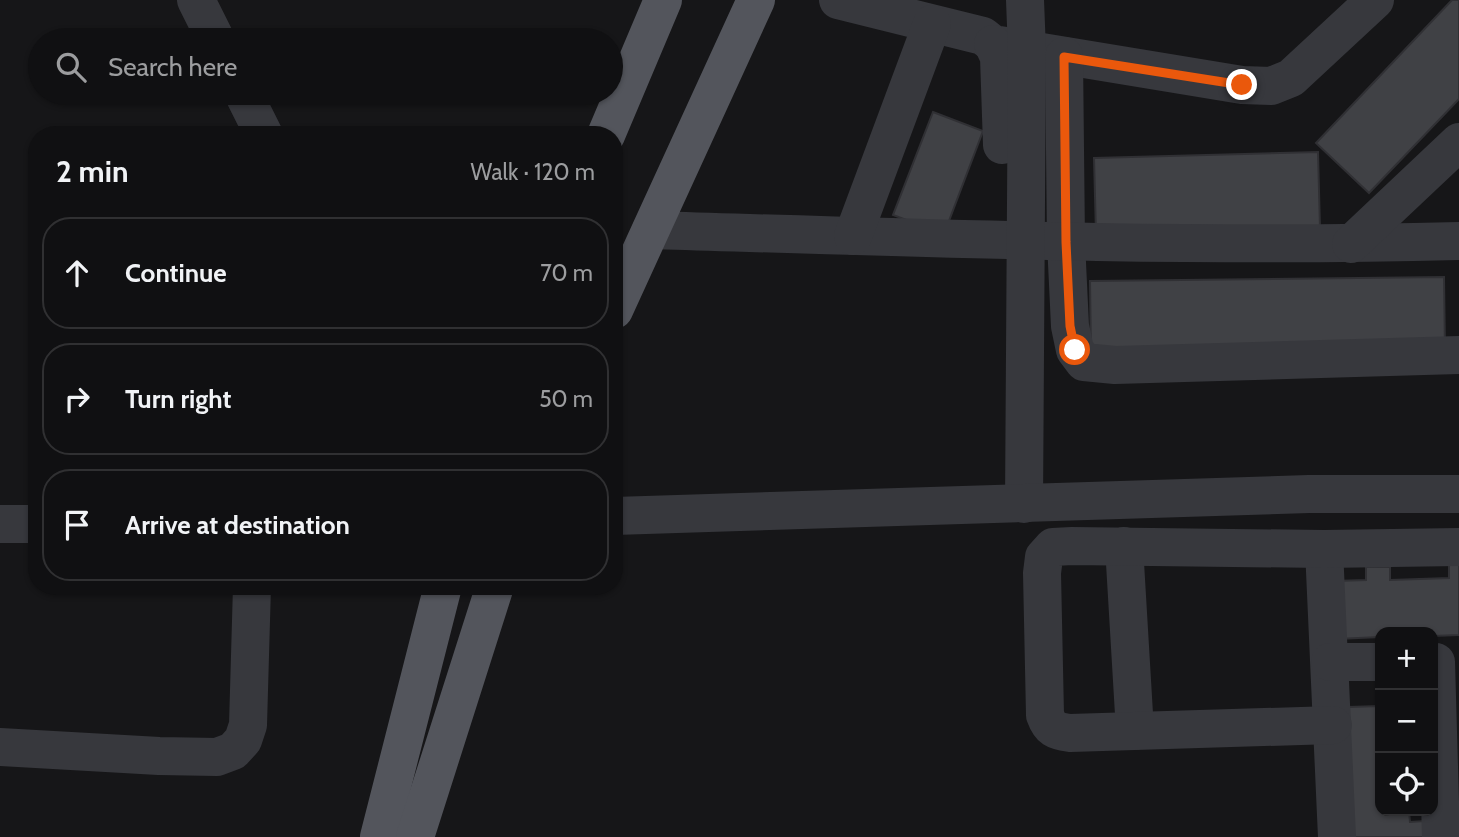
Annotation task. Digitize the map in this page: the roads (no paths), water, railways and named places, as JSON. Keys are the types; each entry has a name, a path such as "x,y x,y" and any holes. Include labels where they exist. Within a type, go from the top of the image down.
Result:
{"main road":[{"path":"623,95 663,0"},
{"path":"623,291 756,0"},
{"path":"610,126 619,105"},
{"path":"379,837 441,595"},
{"path":"415,837 492,595"}],"street":[{"path":"196,0 210,28"},
{"path":"838,0 983,36 1028,51 1242,85 1271,86 1291,78 1375,0"},
{"path":"1025,0 1028,51 1066,242 1070,326 1075,350 1084,362 1115,365 1459,355"},
{"path":"853,236 932,24"},
{"path":"1024,504 1011,241 1028,51"},
{"path":"249,105 260,126"},
{"path":"1351,244 1459,142"},
{"path":"651,230 1066,242 1351,244 1459,241"},
{"path":"623,516 1309,494 1459,494"},
{"path":"0,524 28,524"},
{"path":"1332,725 1058,732 1049,725 1045,715 1042,573 1044,556 1054,547 1072,546 1324,549 1459,547"},
{"path":"1124,546 1135,731"},
{"path":"1324,549 1337,837"},
{"path":"0,747 217,757 233,751 243,740 248,725 252,595"},
{"path":"1329,662 1375,662"},
{"path":"1441,837 1443,662"}]}
